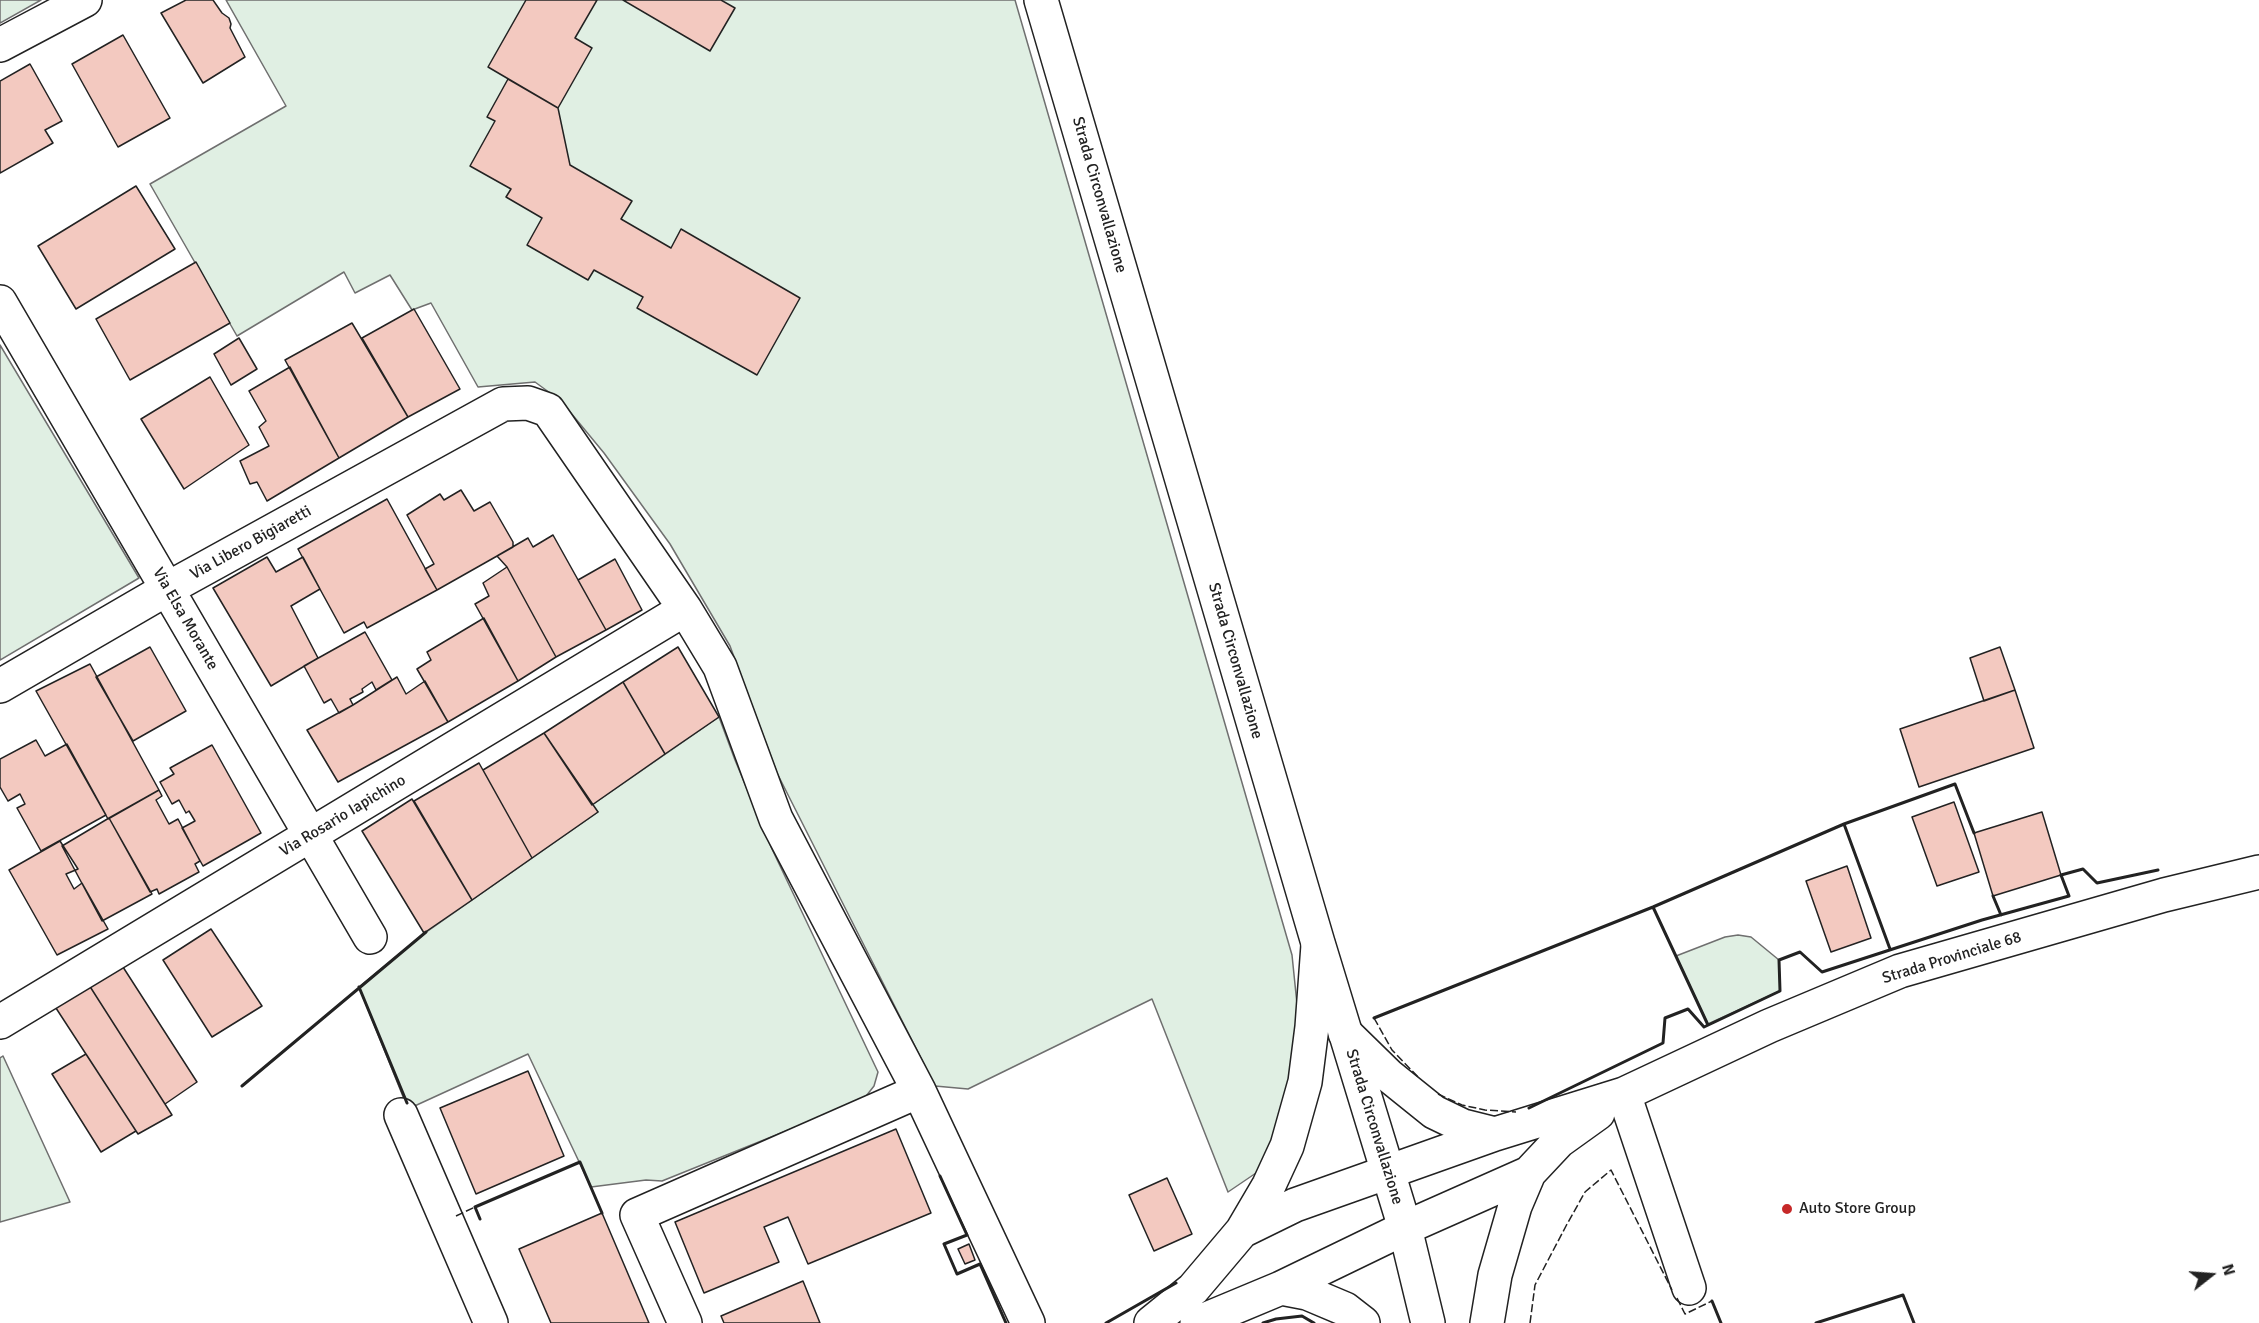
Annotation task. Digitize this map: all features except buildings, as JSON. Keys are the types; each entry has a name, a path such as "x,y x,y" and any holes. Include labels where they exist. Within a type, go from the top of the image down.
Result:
{"street":[{"path":"0,45 85,0"},
{"name":"Strada Circonvallazione","path":"1041,0 1318,943 1405,1228 1428,1323"},
{"name":"Via Elsa Morante","path":"0,302 370,937"},
{"name":"Via Libero Bigiaretti","path":"0,686 167,589 503,404 528,403 548,410 685,609"},
{"path":"685,609 720,667 776,819 919,1091 1028,1323"},
{"name":"Via Rosario Iapichino","path":"0,1022 685,609"},
{"name":"Strada Provinciale 68","path":"1624,1094 1769,1026 1900,971 2164,895 2259,872"},
{"path":"1151,1323 1194,1289 1242,1231 1269,1185 1282,1156 1305,1082 1312,1027 1318,943"},
{"path":"1345,1034 1388,1075 1434,1112 1463,1126 1495,1134"},
{"path":"685,1323 637,1215 919,1091"},
{"path":"1242,1231 1295,1205 1388,1174 1495,1134 1624,1094"},
{"path":"1487,1323 1495,1275 1515,1206 1529,1173 1559,1141 1624,1094"},
{"path":"1624,1094 1689,1288"},
{"path":"401,1115 491,1323"},
{"path":"1197,1323 1281,1288 1405,1228 1529,1173"},
{"path":"476,1232 514,1323"},
{"path":"1281,1288 1307,1293 1345,1308 1363,1323"}],"green space":[{"path":"0,0 41,0 0,23"},
{"path":"226,0 1015,0 1292,955 1297,1004 1293,1067 1281,1123 1259,1171 1228,1192 1152,999 968,1089 935,1086 777,773 730,646 670,544 604,453 561,401 535,382 478,387 431,303 412,310 390,275 355,293 344,272 237,336 150,184 286,106"},
{"path":"0,345 139,578 0,660"},
{"path":"719,717 772,849 878,1072 874,1086 863,1100 662,1181 646,1180 591,1187 528,1054 408,1109 359,987 425,933 598,812 592,805"},
{"path":"1738,935 1751,937 1779,960 1780,991 1708,1024 1676,956 1725,937"},
{"path":"3,1056 70,1202 0,1222 0,1058"}],"fence":[{"path":"1374,1018 1392,1050 1420,1079"},
{"path":"1438,1094 1462,1105 1485,1110 1516,1112"},
{"path":"1530,1323 1535,1285 1566,1226 1585,1192 1611,1170 1672,1290"},
{"path":"456,1216 475,1207"},
{"path":"1677,1298 1685,1314 1712,1301"}],"wall":[{"path":"1374,1018 1653,907 1844,824 1955,784 1974,833"},
{"path":"1844,824 1890,949"},
{"path":"1529,1108 1663,1043 1665,1018 1688,1009 1704,1027 1780,991 1779,960 1800,952 1822,972 1982,920 2069,896 2061,875 2083,869 2097,883 2158,870"},
{"path":"1993,896 2001,915"},
{"path":"1653,907 1708,1025"},
{"path":"242,1086 426,932"},
{"path":"359,987 407,1103"},
{"path":"480,1219 475,1207 580,1162 602,1213"},
{"path":"940,1176 967,1235 944,1244 957,1274 980,1264 1006,1323"},
{"path":"1106,1323 1176,1283"},
{"path":"1816,1323 1903,1295 1914,1323"},
{"path":"1712,1301 1721,1323"},
{"path":"1263,1323 1302,1316 1314,1323"}],"place":[{"name":"Auto Store Group","path":"1787,1209"}]}
